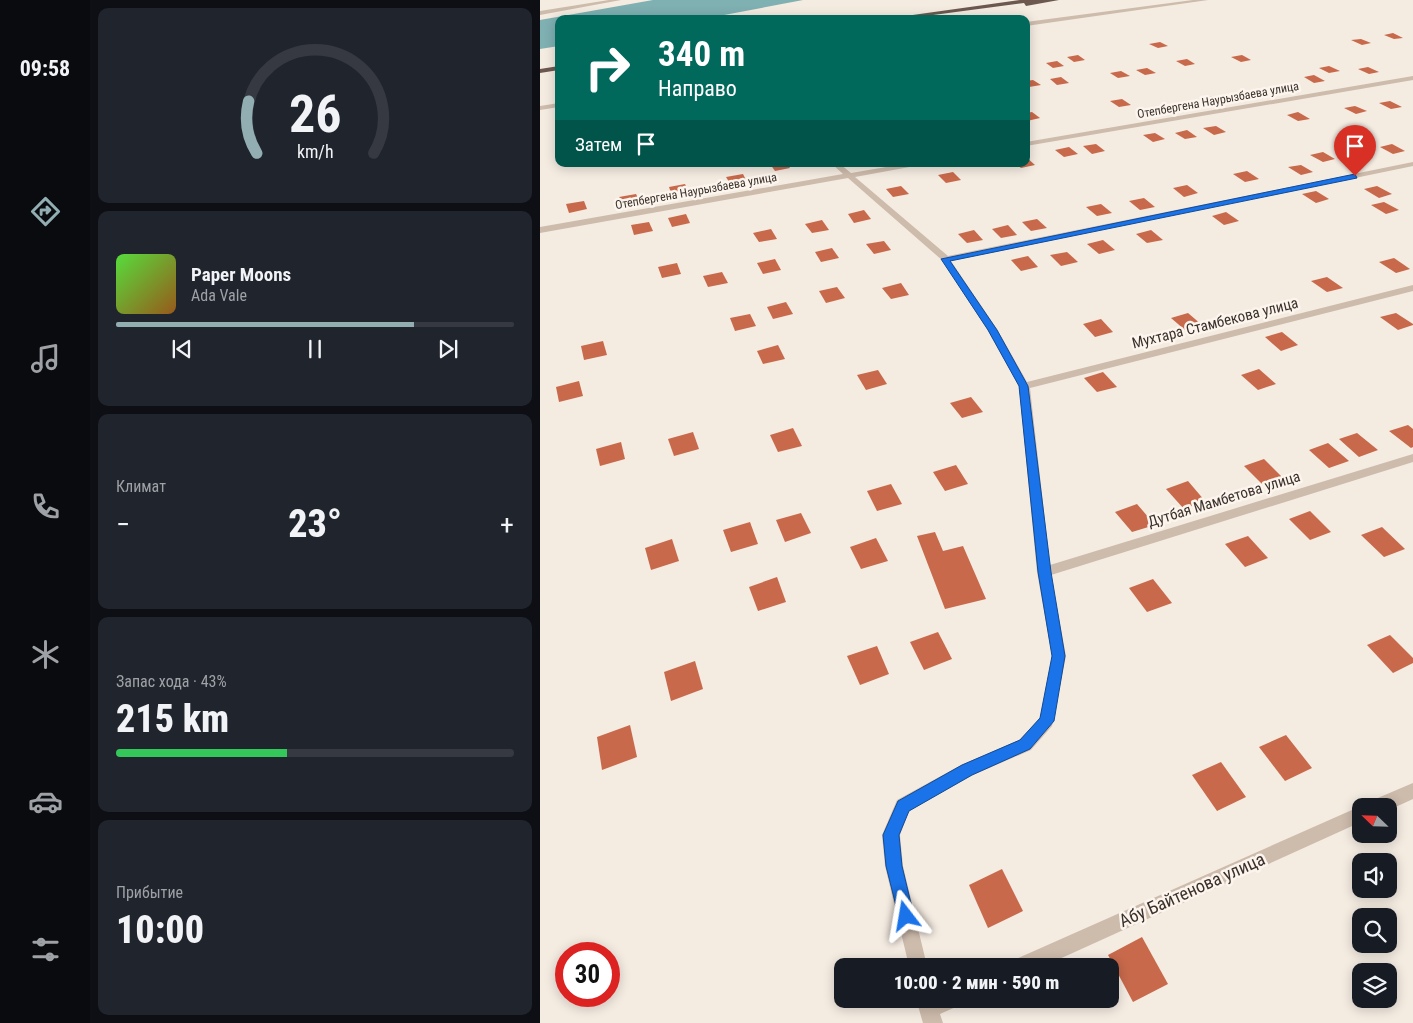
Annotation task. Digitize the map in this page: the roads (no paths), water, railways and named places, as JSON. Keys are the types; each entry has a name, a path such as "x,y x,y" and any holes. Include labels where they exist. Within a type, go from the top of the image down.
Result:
{"highway":[{"path":"918,15 1033,0"},
{"path":"942,15 1056,0"},
{"path":"540,69 555,67"}],"street":[{"path":"540,14 618,0"},
{"path":"1030,23 1205,0"},
{"name":"Отепбергена Наурызбаева улица","path":"1030,143 1413,78"},
{"path":"540,108 555,105"},
{"path":"946,259 1413,164"},
{"path":"839,167 946,259 992,330 1024,386 1044,572 1059,656 1047,721 1025,745 967,770 903,806 891,835 894,866 916,958"},
{"name":"Отепбергена Наурызбаева улица","path":"540,230 897,167"},
{"name":"Мухтара Стамбекова улица","path":"1024,386 1413,288"},
{"name":"Дутбая Мамбетова улица","path":"1044,572 1413,458"},
{"path":"1397,798 1413,791"},
{"name":"Абу Байтенова улица","path":"1041,958 1352,818"}],"water":[{"path":"653,0 803,0 724,15 568,15"},
{"path":"555,17 555,47 540,49 540,20"}]}
